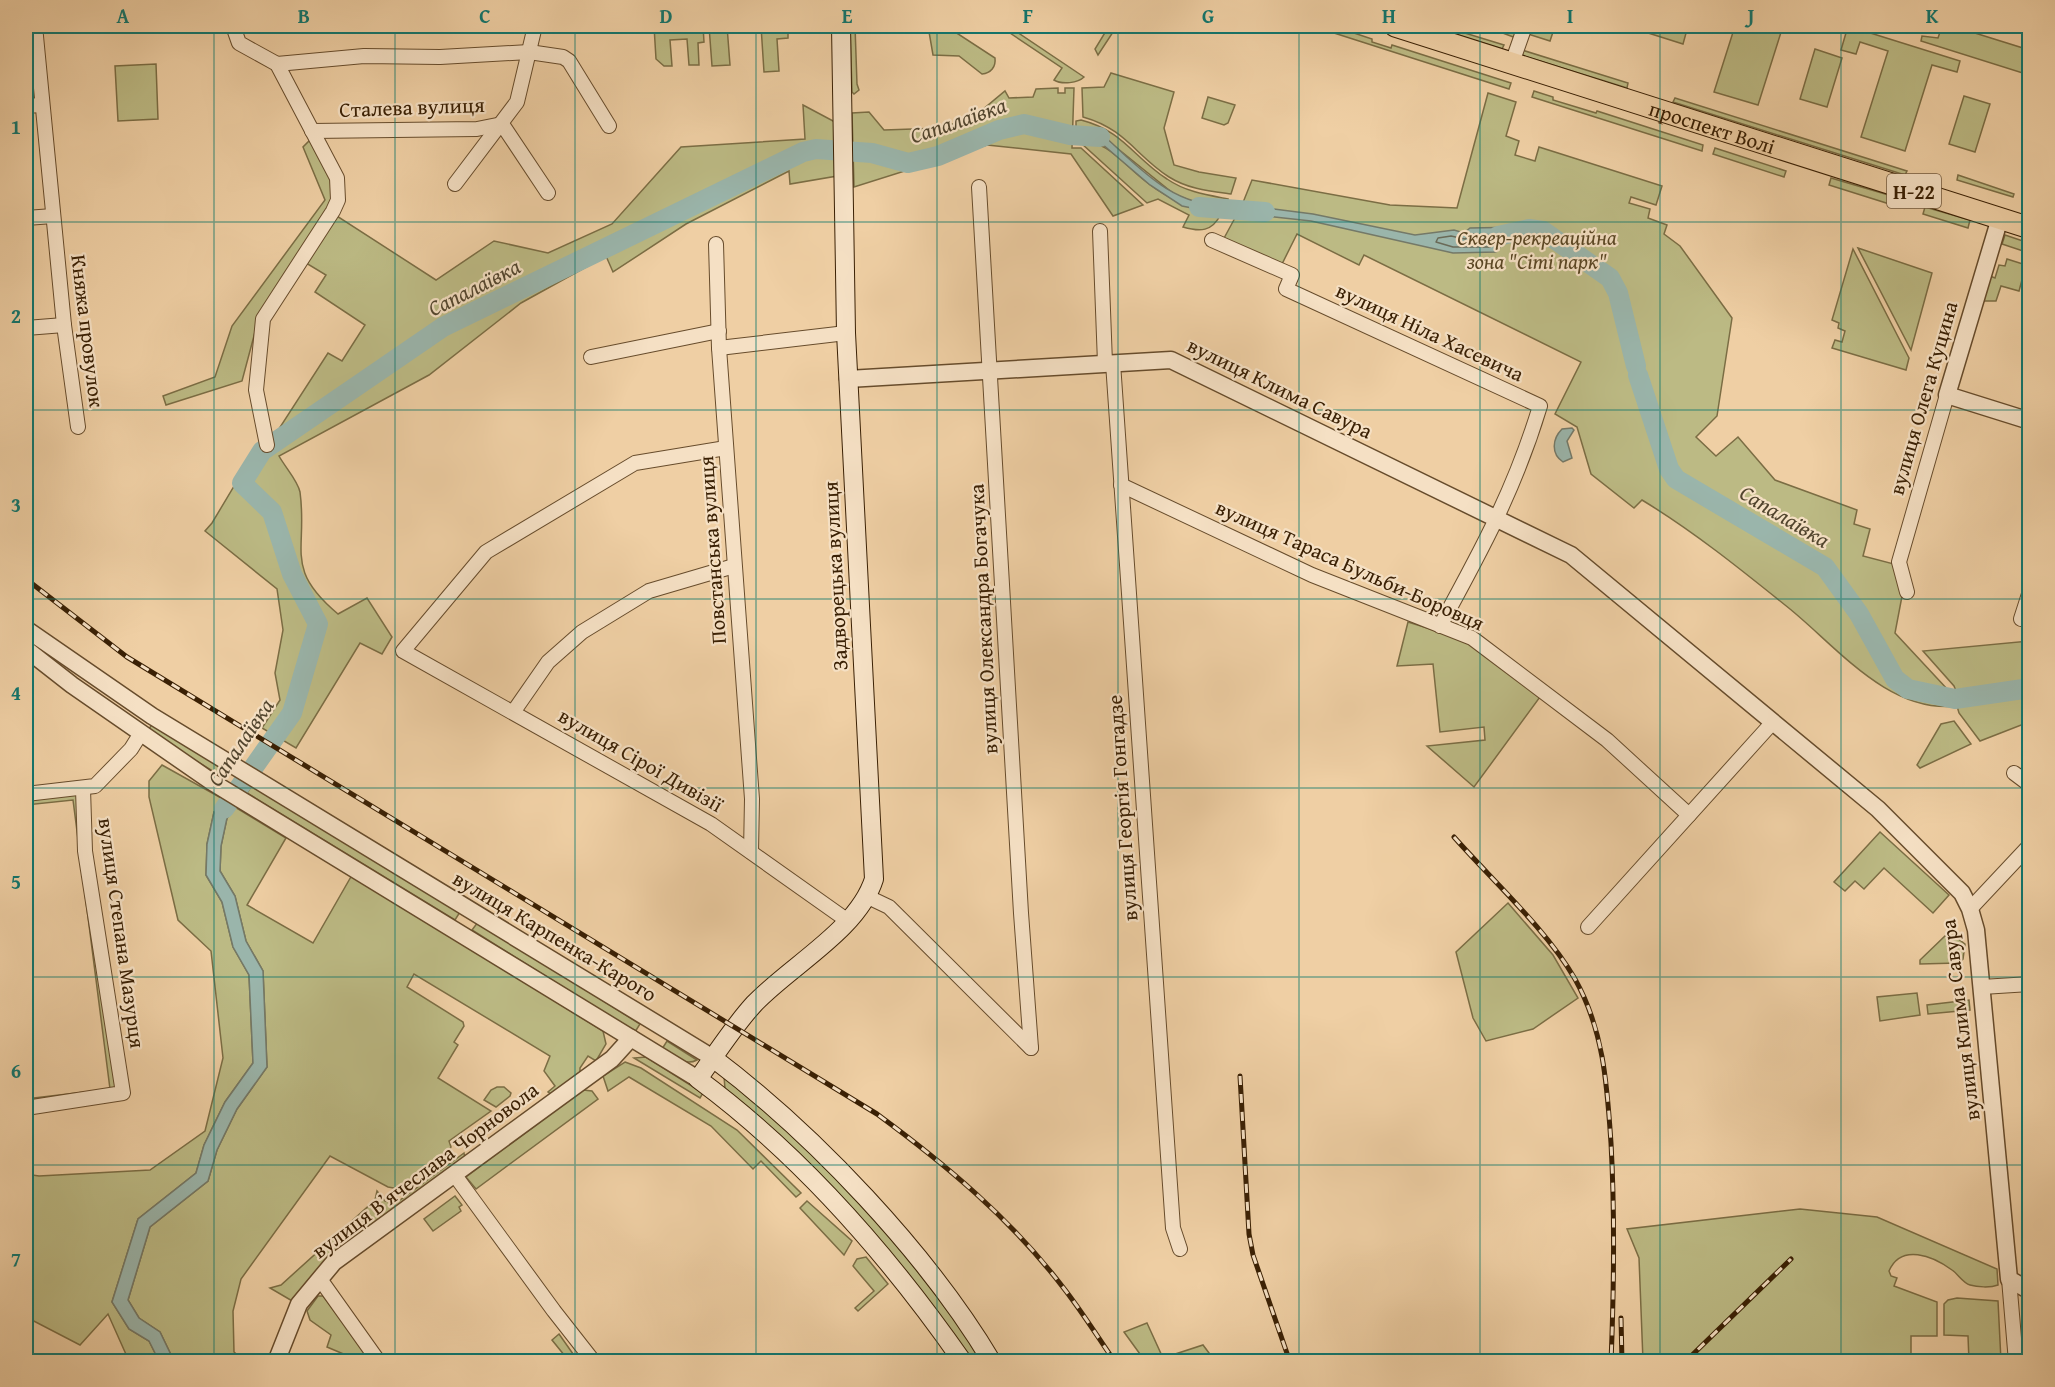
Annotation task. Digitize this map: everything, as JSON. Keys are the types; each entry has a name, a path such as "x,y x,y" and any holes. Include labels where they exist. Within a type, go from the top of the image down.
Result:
{"main road":[{"name":"Задворецька вулиця","path":"698,1079 758,1000 848,921 868,897 874,879 846,333 841,26"},
{"name":"проспект Волі","path":"1395,26 2030,228"},
{"name":"вулиця Карпенка-Карого","path":"713,1058 785,1116 887,1221 938,1285 992,1362"},
{"path":"698,1079 736,1107 800,1166 894,1267 963,1362"}],"street":[{"name":"Княжа провулок","path":"35,26 64,325 78,427"},
{"path":"233,26 239,43 277,64 337,178 338,200 263,319 256,390 267,445"},
{"path":"455,184 517,102 535,26"},
{"path":"1512,63 1525,26"},
{"path":"277,64 364,57 440,57 529,52 563,57 569,61 609,126"},
{"path":"26,106 41,105"},
{"name":"Сталева вулиця","path":"312,131 477,129 502,123 548,192"},
{"name":"вулиця Олександра Богачука","path":"868,897 889,907 1031,1048 978,187"},
{"path":"26,218 53,216"},
{"name":"вулиця Олега Куцина","path":"1907,592 1899,562 2000,219"},
{"name":"вулиця Георгія Гонгадзе","path":"1100,231 1109,363 1121,485 1173,1228 1180,1249"},
{"name":"вулиця Ніла Хасевича","path":"1212,240 1292,275 1286,289 1540,406 1523,461 1498,518"},
{"name":"Повстанська вулиця","path":"716,244 719,348 752,799 751,852"},
{"path":"26,328 64,325"},
{"path":"591,357 718,331"},
{"path":"719,348 846,333"},
{"name":"вулиця Клима Савура","path":"848,379 1171,360 1571,555 1878,809 1962,893 1970,909 1976,930 2016,1362"},
{"path":"1947,395 2030,421"},
{"name":"вулиця Сірої Дивізії","path":"726,448 635,463 486,552 403,651 514,711 711,824 848,921"},
{"name":"вулиця Тараса Бульби-Боровця","path":"1121,485 1312,576 1472,638 1607,740 1689,815"},
{"path":"1440,626 1498,518"},
{"path":"514,711 548,662 582,632 649,591 734,566"},
{"path":"2021,619 2030,591"},
{"name":"вулиця Карпенка-Карого","path":"26,628 52,650 152,716 713,1058"},
{"path":"26,649 212,782 698,1079"},
{"path":"26,794 95,786 131,749 152,716"},
{"path":"1588,927 1773,722"},
{"path":"2013,773 2030,785"},
{"name":"вулиця Степана Мазурця","path":"26,1108 123,1093 85,851 83,789"},
{"path":"1970,909 2030,845"},
{"path":"460,932 468,917 480,916"},
{"path":"1982,987 2030,984"},
{"name":"вулиця Вʼячеслава Чорновола","path":"276,1362 299,1304 334,1262 612,1059 631,1038"},
{"path":"454,1174 594,1362"},
{"path":"320,1279 379,1362"},
{"path":"2009,1279 2030,1291"}],"green space":[{"path":"654,26 703,26 704,42 698,43 699,65 689,65 687,39 670,40 672,66 664,66 656,59"},
{"path":"709,26 727,26 730,65 712,66"},
{"path":"761,26 788,26 788,38 777,39 779,71 764,72"},
{"path":"850,26 855,26 859,90 854,94 852,92"},
{"path":"928,26 946,26 995,58 994,67 982,74 959,56 933,55"},
{"path":"1008,26 1084,77 1070,83 1054,80 1062,68 1004,29"},
{"path":"1109,26 1117,26 1098,55 1095,49"},
{"path":"1428,26 1442,26 1504,45 1502,49"},
{"path":"1484,26 1520,26 1516,38"},
{"path":"1530,26 1555,26 1550,41 1528,34"},
{"path":"1626,26 1688,26 1683,44"},
{"path":"1735,26 1783,26 1758,105 1714,92"},
{"path":"1848,26 1960,61 1957,72 1932,65 1905,151 1861,137 1888,51 1860,42 1856,54 1841,50"},
{"path":"1942,26 1963,26 1962,29 2023,48 2027,37 2029,38 2029,75 1921,41 1922,36 1938,38"},
{"path":"1336,27 1372,39 1372,42 1391,48 1392,45 1511,83 1509,89 1334,33"},
{"path":"1815,49 1842,58 1827,107 1800,99"},
{"path":"1522,50 1628,83 1627,88 1521,55"},
{"path":"156,64 158,119 118,121 115,66"},
{"path":"1111,73 1174,92 1164,128 1174,165 1236,178 1231,194 1199,189 1176,181 1158,169 1110,128 1083,117 1082,88 1104,87"},
{"path":"1058,88 1058,93 1065,93 1065,88 1074,88 1072,148 1081,148 1143,205 1113,216 1071,154 987,145 854,187 852,113 869,112 884,130 942,128 976,115 1005,91 1009,98 1033,97 1036,89"},
{"path":"1534,91 1553,97 1553,100 1596,113 1597,111 1703,145 1702,151 1532,97"},
{"name":"Сквер-рекреаційна зона \"Сіті парк\"","path":"1488,93 1516,102 1506,136 1519,141 1515,155 1535,161 1539,147 1662,186 1656,205 1631,197 1629,203 1650,209 1648,218 1667,225 1664,234 1680,246 1732,318 1717,416 1696,437 1716,456 1738,437 1775,480 1857,510 1854,524 1870,529 1863,556 1894,564 1903,591 1895,633 1949,691 1956,691 1923,651 2029,641 2029,722 1980,741 1959,713 1957,706 1932,706 1908,699 1885,688 1698,537 1642,500 1634,508 1591,474 1577,427 1555,414 1581,362 1364,255 1359,265 1297,234 1282,264 1223,240 1242,205 1252,180 1390,205 1457,208"},
{"path":"1964,96 1990,104 1975,152 1949,144"},
{"path":"1208,97 1235,105 1228,123 1224,125 1202,118"},
{"path":"1675,98 1907,171 1905,175 1673,102"},
{"path":"803,105 835,122 837,176 790,184 789,171 686,224 613,272 606,256 521,303 429,375 279,456 300,492 301,558 310,584 338,614 367,598 392,637 382,654 360,643 296,748 262,728 280,700 275,673 283,630 277,589 205,531 261,441 277,432 328,353 342,361 365,325 315,292 326,275 306,263 337,216 436,280 494,241 548,253 612,224 681,147 805,139"},
{"path":"1081,120 1108,131 1155,171 1174,183 1197,192 1228,199 1225,206 1196,203 1174,194 1097,132 1076,132 1076,121"},
{"path":"311,139 332,180 333,199 259,317 242,381 166,405 163,396 215,377 232,326 325,200 303,147"},
{"path":"1076,139 1098,144 1107,149 1157,190 1174,199 1192,207 1221,214 1214,224 1205,229 1195,230 1183,227 1189,215 1158,199 1147,203 1082,144 1076,143"},
{"path":"1715,148 1786,171 1784,177 1713,154"},
{"path":"1958,175 2014,194 2013,197 1957,180"},
{"path":"1831,178 1902,199 1899,207 1829,185"},
{"path":"1925,207 1970,220 1968,228 1923,214"},
{"path":"2005,235 2029,243 2029,253 2002,244"},
{"path":"1858,248 1932,273 1911,350"},
{"path":"1853,249 1909,358 1906,370 1832,348 1835,340 1842,342 1845,331 1838,328 1839,323 1832,320"},
{"path":"2007,259 2026,265 2019,291 2001,286 1996,301 1983,301 1990,276 1995,278 1999,265 2005,266"},
{"path":"1408,622 1469,641 1540,697 1474,787 1427,746 1485,740 1484,727 1440,732 1433,664 1397,666"},
{"path":"1954,721 1971,744 1920,768 1917,765 1941,724"},
{"path":"152,724 223,768 219,775 148,731"},
{"path":"162,765 223,799 214,812 207,844 206,875 222,902 233,947 249,975 253,1063 225,1102 204,1145 196,1173 138,1219 112,1302 129,1329 149,1341 159,1361 129,1361 108,1314 80,1345 26,1317 26,1174 39,1176 150,1170 205,1131 223,1058 211,951 178,920 149,797 149,781"},
{"path":"252,785 460,912 455,920 247,793"},
{"path":"79,794 118,1089 26,1103 26,1099 110,1089 73,800 26,805 26,798"},
{"path":"235,807 286,838 247,905 313,943 352,875 603,1031 606,1044 596,1061 588,1056 580,1068 580,1073 551,1094 548,1092 555,1086 544,1071 550,1056 414,974 407,987 463,1022 464,1026 454,1042 458,1045 438,1078 491,1111 449,1141 451,1147 447,1155 399,1189 388,1187 330,1156 241,1279 233,1311 234,1352 245,1361 174,1361 160,1332 139,1318 128,1300 150,1227 208,1181 217,1150 237,1109 267,1067 263,971 246,941 235,896 220,871 221,846 227,818"},
{"path":"1880,832 1949,895 1933,913 1884,868 1864,889 1855,881 1845,891 1834,882"},
{"path":"1508,903 1553,955 1578,998 1533,1029 1486,1041 1473,1018 1456,952"},
{"path":"478,922 640,1024 635,1032 472,930"},
{"path":"1953,935 1965,944 1963,959 1958,963 1920,964 1920,960 1945,936"},
{"path":"1917,993 1920,1015 1880,1021 1877,997"},
{"path":"1969,1000 1970,1010 1928,1014 1927,1005"},
{"path":"667,1041 697,1060 688,1062 674,1057 662,1049"},
{"path":"646,1057 703,1093 700,1098 634,1058"},
{"path":"625,1062 641,1068 737,1130 801,1193 796,1197 761,1161 753,1169 711,1126 629,1077 608,1091 603,1076"},
{"path":"724,1076 798,1138 865,1208 927,1284 984,1361 970,1361 885,1253 825,1183 794,1150 725,1089"},
{"path":"504,1087 511,1093 496,1107 484,1100 491,1090"},
{"path":"583,1090 592,1091 598,1099 476,1189 466,1177"},
{"path":"464,1153 465,1159 294,1302 270,1288 281,1285 375,1200 377,1191 385,1201 396,1203"},
{"path":"455,1196 462,1205 459,1207 461,1211 433,1231 424,1219"},
{"path":"807,1201 852,1241 844,1255 800,1208"},
{"path":"1800,1209 1877,1217 1997,1269 1998,1285 1984,1287 1970,1285 1936,1260 1918,1255 1901,1257 1894,1262 1889,1271 1891,1276 1897,1278 1894,1286 1937,1302 1937,1336 1911,1336 1911,1361 1643,1361 1639,1258 1627,1229"},
{"path":"866,1257 888,1284 858,1311 855,1308 874,1291 853,1266 857,1259"},
{"path":"318,1296 323,1296 372,1361 360,1361 327,1347 331,1335 310,1320 307,1311"},
{"path":"1957,1298 1998,1301 2001,1361 1969,1361 1968,1336 1944,1335 1944,1304 1948,1300"},
{"path":"1147,1323 1163,1358 1203,1345 1215,1361 1145,1361 1124,1332"},
{"path":"559,1334 578,1361 569,1361 552,1340"}],"water":[{"path":"1076,132 1097,132 1103,135 1158,183 1188,199 1225,206 1221,214 1182,206 1150,185 1102,144 1076,139"},
{"path":"1242,205 1313,214 1415,235 1454,230 1464,233 1470,228 1524,227 1523,231 1511,234 1496,252 1453,253 1311,221 1238,213"},
{"path":"1572,428 1574,430 1567,441 1572,458 1563,462 1556,455 1554,446 1556,437 1562,429"},
{"path":"223,799 235,807 227,818 221,846 220,871 235,896 246,941 263,971 267,1067 237,1109 217,1150 208,1181 150,1227 128,1300 139,1318 160,1332 174,1361 159,1361 149,1341 129,1329 112,1302 138,1219 196,1173 204,1145 225,1102 253,1063 249,975 233,947 222,902 206,875 207,844 214,812"}],"waterway":[{"name":"Сапалаївка","path":"224,809 292,713 318,624 292,574 272,512 242,483 262,451 443,327 803,152 816,149 872,153 908,163 938,156 999,130 1024,124 1070,135 1100,137"},
{"name":"Сапалаївка","path":"1199,207 1265,212"},
{"name":"Сапалаївка","path":"1498,236 1529,229 1543,231 1610,278 1618,293 1636,366"},
{"name":"Сапалаївка","path":"1638,375 1669,469 1676,479 1825,567 1859,614 1895,679 1908,689 1955,699 2030,688"}],"railway":[{"path":"26,579 127,657 877,1114 952,1172 1021,1237 1069,1295 1115,1362"},
{"path":"1454,837 1550,942 1575,979 1585,999 1598,1038 1608,1100 1611,1143 1614,1252 1611,1362"},
{"path":"1240,1076 1249,1234 1253,1255 1290,1362"},
{"path":"1685,1362 1791,1259"},
{"path":"1621,1318 1622,1362"}]}
